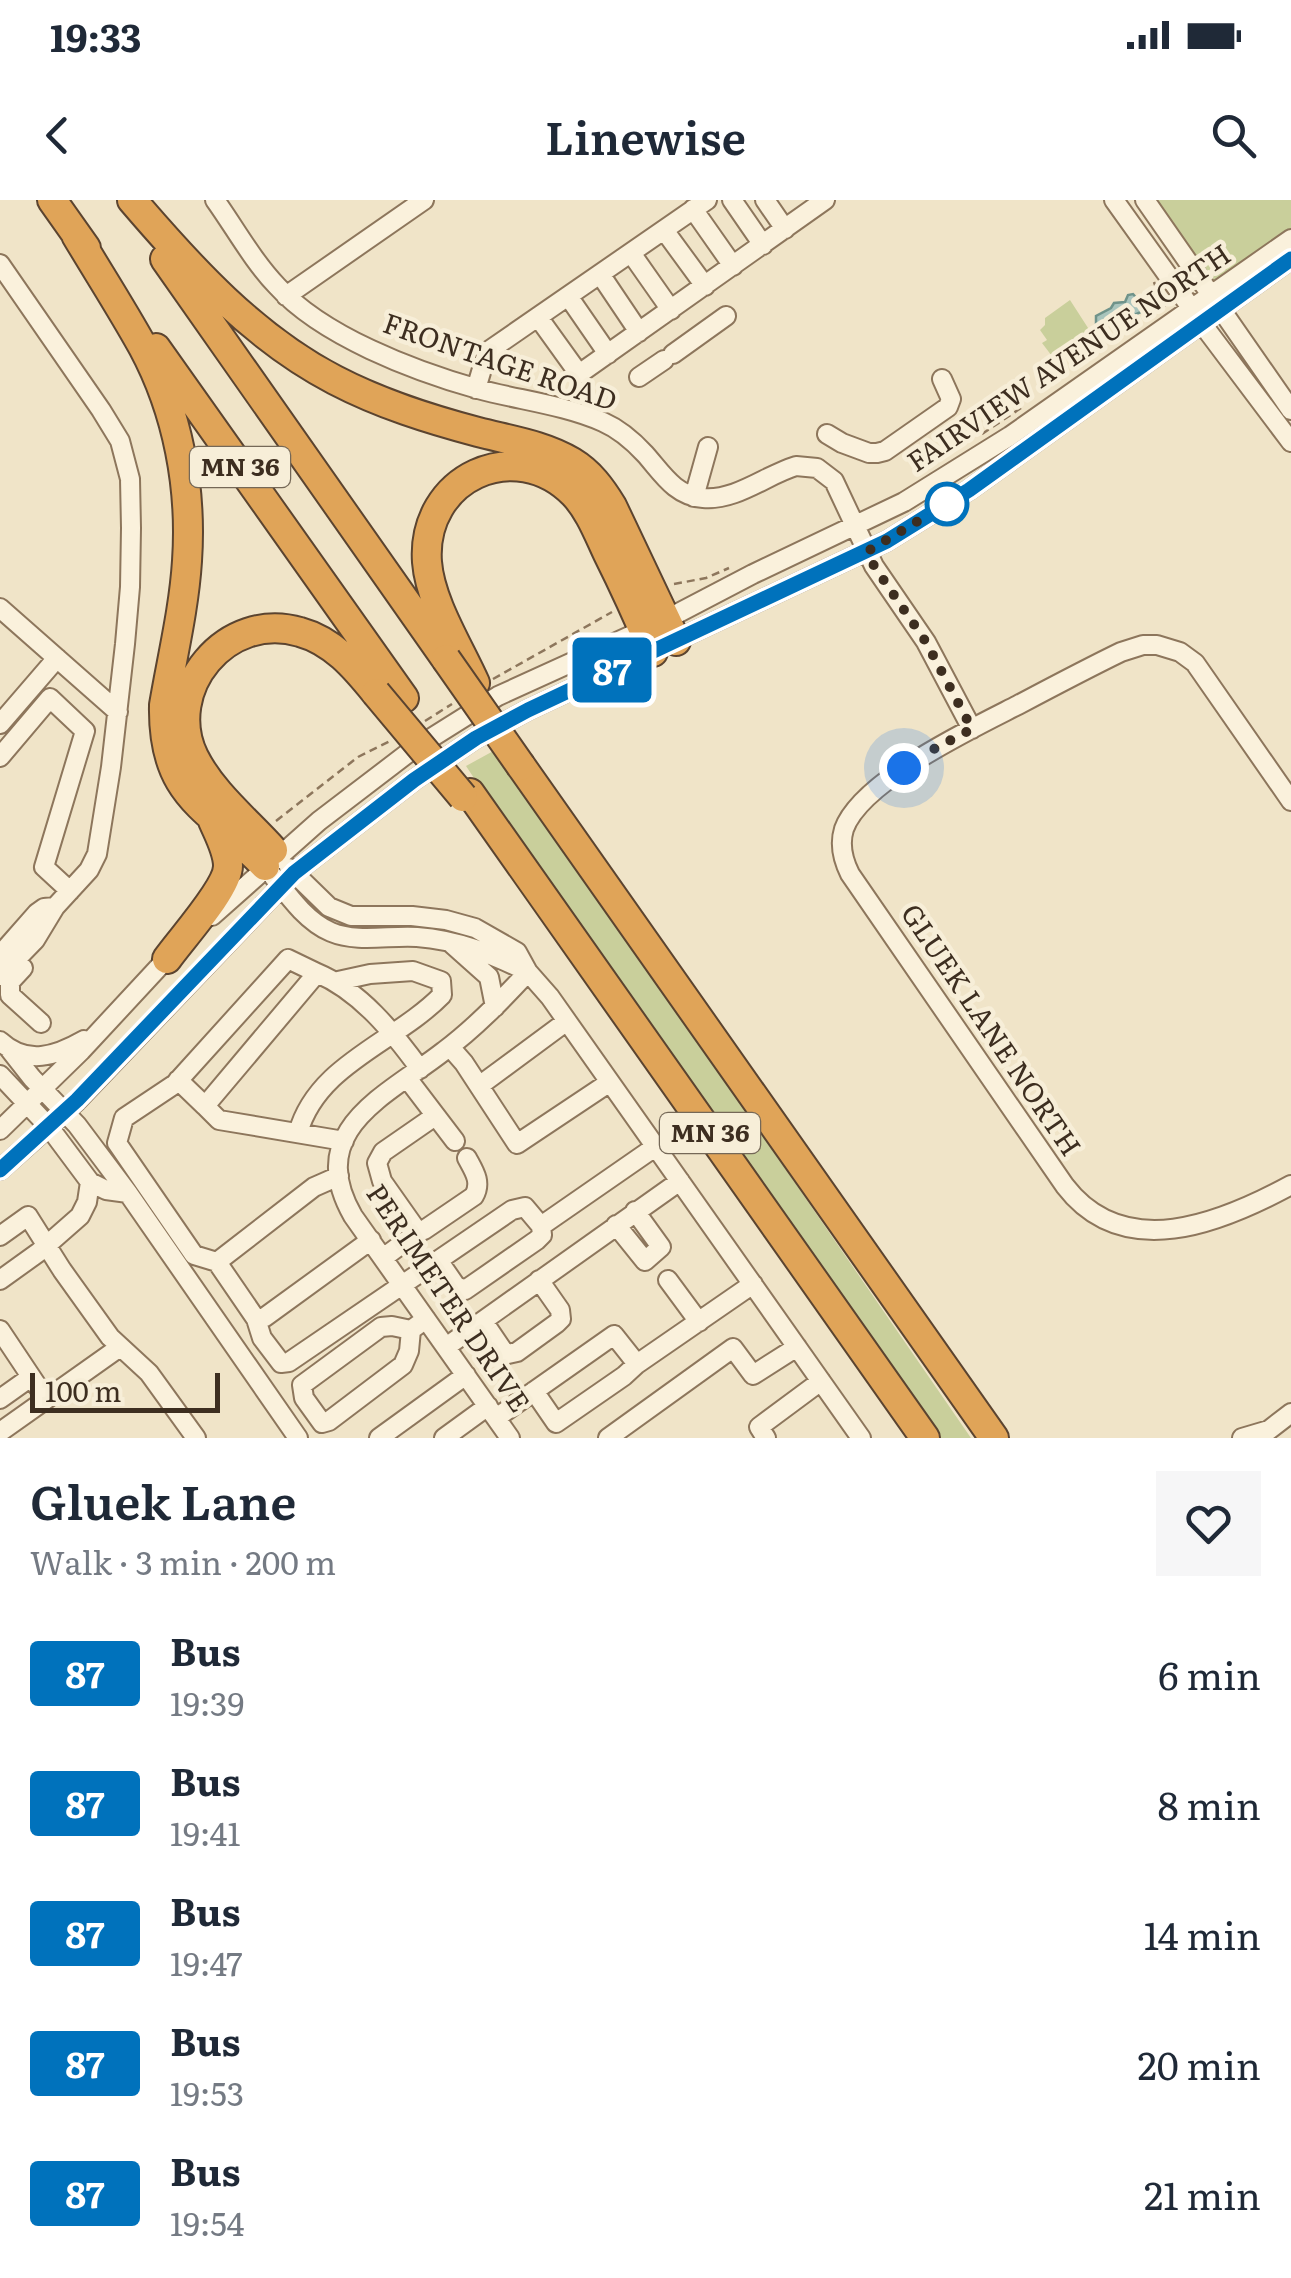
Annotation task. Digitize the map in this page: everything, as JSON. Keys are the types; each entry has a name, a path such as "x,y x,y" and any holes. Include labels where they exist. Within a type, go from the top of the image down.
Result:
{"highway":[{"name":"MN 36","path":"52,200 390,696 534,884 922,1438"},
{"name":"MN 36","path":"124,200 454,654 475,684 480,708 994,1438"},
{"path":"132,200 238,312 302,360 414,414 545,450 576,464 601,488 612,506 660,635"},
{"path":"76,235 144,348 174,424 182,458 187,496 187,566 164,705 171,764 179,781 212,820 280,870"},
{"path":"454,654 430,580 429,532 442,500 455,487 470,476 500,468 541,472 578,498 660,635"},
{"path":"280,870 194,757 188,741 186,708 196,674 223,644 255,631 284,628 301,632 337,651 390,696"},
{"path":"166,959 225,881 228,865 212,820"}],"street":[{"name":"FRONTAGE ROAD","path":"215,200 266,274 286,296 323,322 367,347 429,373 602,422 632,441 670,483 694,497"},
{"path":"286,296 424,200"},
{"path":"732,200 763,245"},
{"path":"765,200 785,229"},
{"path":"538,317 579,374 825,200"},
{"path":"1114,200 1291,442"},
{"path":"1145,200 1291,410"},
{"path":"476,389 487,352 700,205 733,266"},
{"path":"664,230 705,286"},
{"name":"FAIRVIEW AVENUE NORTH","path":"1217,303 1291,240"},
{"path":"631,253 671,310"},
{"name":"FAIRVIEW AVENUE NORTH","path":"0,1170 66,1112 280,870 388,766 491,700 868,551 969,490 1197,317 1291,259"},
{"path":"0,264 120,441 131,492 130,576 118,712 96,854 89,870 54,907 28,948 1,976"},
{"path":"600,274 640,332"},
{"path":"568,296 608,354"},
{"path":"639,378 726,316"},
{"name":"FAIRVIEW AVENUE NORTH","path":"0,1130 166,959 280,870 476,738 564,692 753,574 904,502 1197,317"},
{"path":"827,434 869,453 885,452 948,407 950,398 942,379"},
{"path":"708,447 694,497 721,498 785,469 807,466 826,473 834,481 874,566 926,642 972,729"},
{"path":"5,607 118,712"},
{"name":"GLUEK LANE NORTH","path":"1291,801 1204,673 1184,654 1171,648 1142,645 1129,648 932,750 879,788 850,818 844,829 842,851 850,874 1064,1186 1083,1206 1114,1225 1168,1230 1219,1217 1291,1185"},
{"path":"0,724 57,658"},
{"path":"0,757 50,698 85,731 44,868 70,891"},
{"path":"280,870 296,904 332,932 354,937 448,941 473,947 528,972"},
{"path":"280,870 329,907 351,916 446,920 475,928 518,952 528,972 567,1021 862,1438"},
{"path":"0,955 34,916 42,909 54,907"},
{"path":"448,941 490,978 495,1007"},
{"path":"28,948 27,962 8,990 42,1023"},
{"path":"438,1260 456,1286 466,1290 537,1240 542,1235 542,1226 525,1207 520,1207 438,1260 290,1362 281,1364 217,1262 194,1254 117,1144 124,1118 178,1080 288,959 338,982 394,1034 435,1116 455,1141"},
{"path":"298,1133 310,1102 326,1082 423,1014 442,995 442,981 412,971 370,974 338,982"},
{"path":"178,1080 219,1120 344,1140 360,1114 450,1047 528,972"},
{"path":"205,1106 317,973"},
{"path":"479,1086 567,1021"},
{"path":"5,1046 28,1056 50,1054 102,1029"},
{"path":"5,1046 66,1112 128,1193 298,1438"},
{"path":"450,1047 517,1144 610,1082"},
{"path":"0,1075 49,1126 90,1182 106,1190 128,1193"},
{"path":"418,1232 382,1182 377,1163 384,1152 435,1116"},
{"name":"PERIMETER DRIVE","path":"344,1140 339,1176 346,1202 402,1285 418,1324 446,1347 510,1438"},
{"path":"542,1226 656,1146"},
{"path":"384,1258 474,1196 478,1188 476,1174 467,1158"},
{"path":"217,1262 314,1186 339,1176"},
{"path":"446,1347 680,1181"},
{"path":"0,1280 83,1212 90,1182"},
{"path":"616,1225 645,1261 661,1247 634,1211"},
{"path":"0,1236 28,1216 110,1337 149,1373 196,1438"},
{"path":"256,1320 371,1240"},
{"path":"484,1321 508,1354 517,1352 558,1323 560,1310 539,1280"},
{"path":"668,1280 699,1322"},
{"path":"534,1391 556,1423 753,1284"},
{"path":"418,1324 404,1366 322,1423 304,1398 302,1386 382,1327 418,1324"},
{"path":"0,1330 46,1399"},
{"path":"444,1438 534,1391 614,1335 638,1364"},
{"path":"0,1432 120,1347"},
{"path":"608,1438 733,1348 752,1376 797,1347"},
{"path":"379,1438 466,1375"},
{"path":"0,1399 31,1377"},
{"path":"742,1438 762,1432 821,1381"},
{"path":"1242,1438 1272,1434 1291,1413"}],"green space":[{"path":"1154,200 1291,200 1291,231 1214,283"},
{"path":"1070,300 1090,331 1085,344 1058,364 1042,343 1047,340 1040,330 1045,318"},
{"path":"497,749 555,839 971,1438 938,1438 484,793 466,766"}],"water":[{"path":"1133,294 1140,302 1141,312 1129,321 1121,318 1104,325 1096,323 1096,316"}],"bus line":[{"name":"87","path":"0,1170 113,1064 294,873 414,780 476,738 528,710 887,541 969,490 1291,259"}],"route":[{"path":"904,768 972,729 926,642 874,566 868,551 950,502 947,504"}]}
